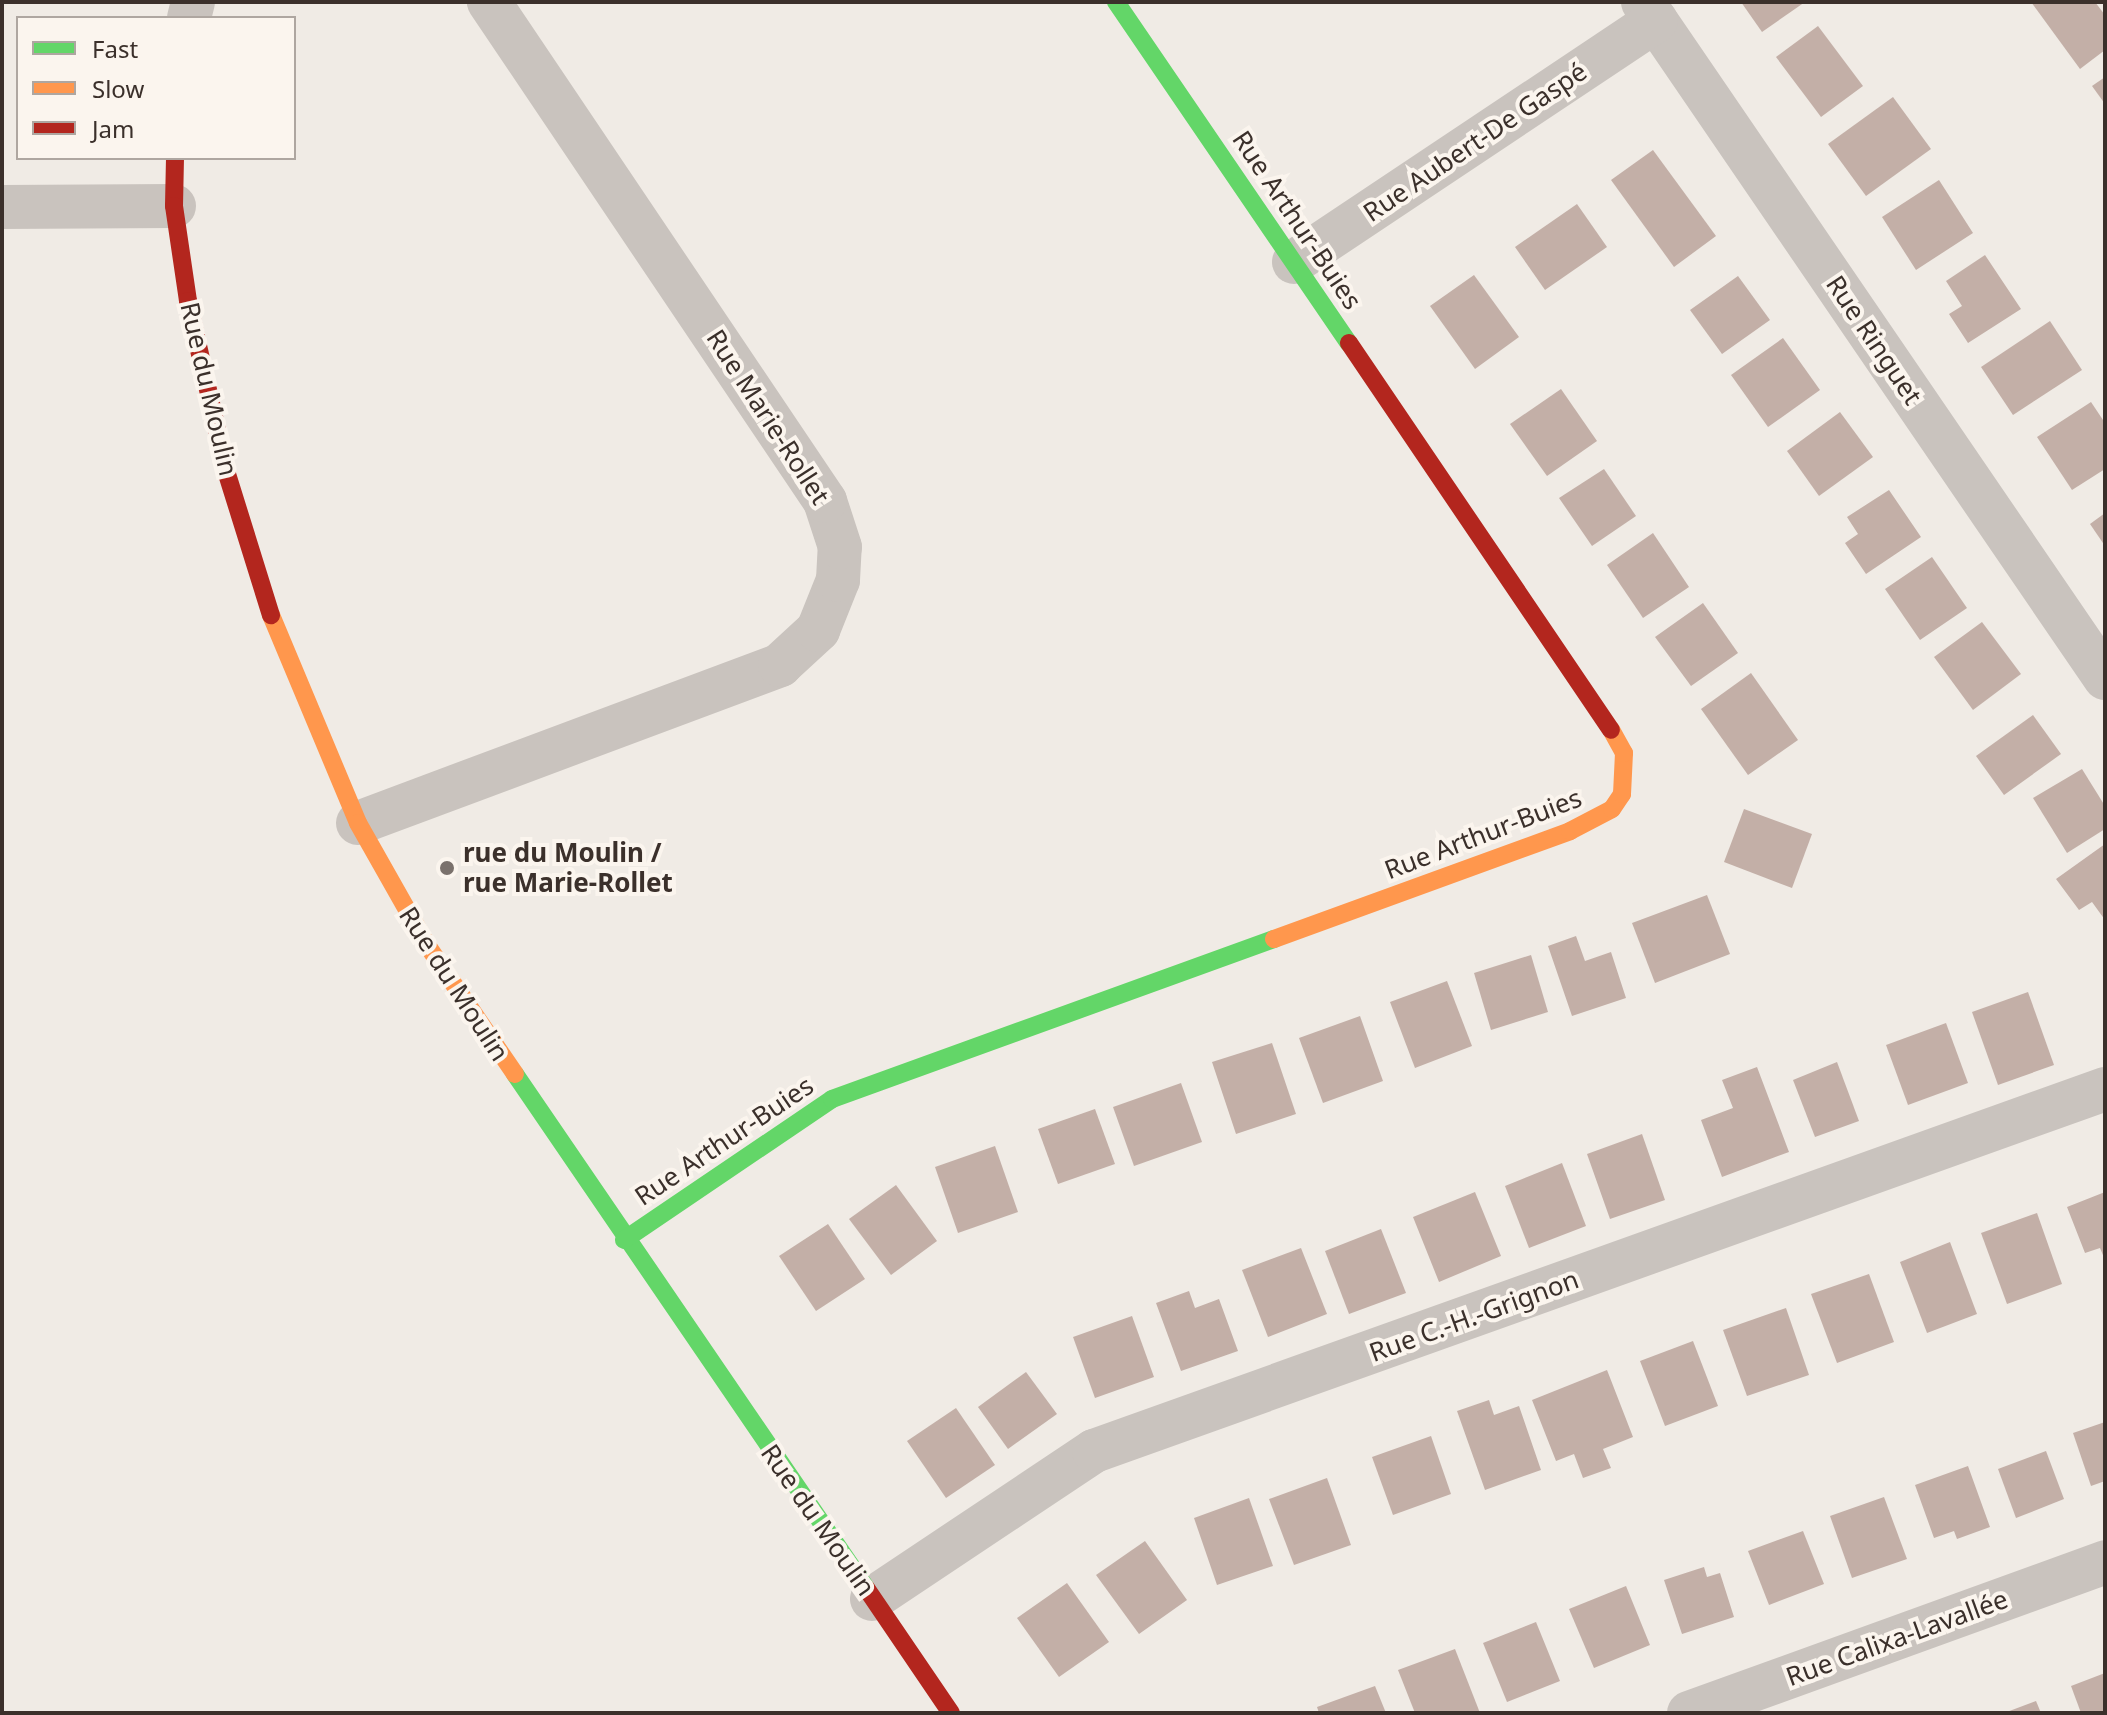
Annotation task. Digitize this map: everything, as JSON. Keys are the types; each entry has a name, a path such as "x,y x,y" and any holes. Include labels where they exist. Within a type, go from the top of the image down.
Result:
{"street":[{"name":"Rue Marie-Rollet","path":"358,823 780,665 818,630 838,580 840,547 825,501 489,2"},
{"name":"Rue Arthur-Buies","path":"624,1240 832,1099 1551,839 1599,818 1617,803 1627,768 1617,737 1116,2"},
{"name":"Rue Aubert-De Gaspé","path":"1294,262 1650,12"},
{"name":"Rue Ringuet","path":"1650,12 2105,678"},
{"name":"Rue du Moulin","path":"175,160 174,206 192,326 227,474 283,652 358,823 413,923 624,1240 951,1713"},
{"path":"2,207 174,206"},
{"name":"Rue C.-H.-Grignon","path":"872,1599 1094,1451 2105,1089"},
{"name":"Rue Calixa-Lavallée","path":"1689,1713 2105,1562"}],"building":[{"path":"1741,2 1805,2 1762,32"},
{"path":"2031,2 2095,2 2105,15 2105,50 2080,69"},
{"path":"1818,26 1863,86 1821,117 1776,57"},
{"path":"2105,77 2105,104 2092,86"},
{"path":"1893,97 1931,149 1866,196 1828,144"},
{"path":"1653,150 1716,236 1674,267 1611,180"},
{"path":"1939,180 1973,233 1916,270 1882,217"},
{"path":"1577,204 1607,247 1545,290 1515,247"},
{"path":"1985,255 2021,309 1968,343 1949,314 1962,306 1946,281"},
{"path":"1474,275 1519,337 1475,369 1430,306"},
{"path":"1738,276 1770,320 1722,354 1690,310"},
{"path":"2050,321 2082,370 2013,415 1981,367"},
{"path":"1783,338 1820,390 1768,427 1731,375"},
{"path":"1561,389 1597,441 1547,476 1510,424"},
{"path":"2091,402 2105,423 2105,469 2072,490 2037,437"},
{"path":"1840,412 1873,457 1819,496 1787,451"},
{"path":"1604,469 1636,516 1592,546 1559,498"},
{"path":"1889,490 1921,537 1866,574 1845,543 1858,534 1847,517"},
{"path":"2105,513 2105,546 2090,524"},
{"path":"1653,533 1689,587 1643,618 1607,565"},
{"path":"1932,557 1967,608 1920,640 1885,589"},
{"path":"1703,603 1738,653 1691,686 1655,637"},
{"path":"1982,622 2021,674 1973,710 1934,657"},
{"path":"1751,673 1798,740 1748,775 1701,709"},
{"path":"2033,715 2061,754 2004,795 1976,756"},
{"path":"2082,769 2105,806 2105,829 2067,853 2033,798"},
{"path":"1744,809 1812,834 1792,888 1724,862"},
{"path":"2105,844 2105,920 2092,902 2079,910 2056,879"},
{"path":"1707,895 1730,954 1655,983 1632,923"},
{"path":"1576,936 1585,961 1611,952 1626,998 1572,1016 1548,946"},
{"path":"1531,955 1548,1012 1491,1030 1474,973"},
{"path":"1447,981 1472,1046 1415,1068 1390,1002"},
{"path":"2028,992 2054,1065 1998,1085 1972,1012"},
{"path":"1360,1016 1383,1081 1323,1103 1299,1038"},
{"path":"1946,1023 1968,1083 1908,1105 1886,1045"},
{"path":"1272,1043 1296,1114 1236,1134 1212,1062"},
{"path":"1837,1062 1859,1121 1815,1137 1793,1080"},
{"path":"1757,1067 1789,1152 1722,1177 1701,1120 1733,1108 1722,1080"},
{"path":"1181,1083 1202,1142 1134,1166 1113,1107"},
{"path":"1095,1109 1115,1164 1058,1184 1038,1129"},
{"path":"1642,1134 1665,1200 1610,1219 1587,1154"},
{"path":"995,1146 1018,1212 958,1233 935,1167"},
{"path":"1562,1163 1586,1226 1529,1248 1505,1186"},
{"path":"896,1185 937,1241 891,1275 849,1219"},
{"path":"1475,1192 1501,1256 1439,1282 1413,1217"},
{"path":"2105,1192 2105,1260 2100,1248 2085,1253 2067,1207"},
{"path":"2037,1213 2062,1284 2007,1304 1981,1233"},
{"path":"828,1224 865,1279 816,1311 779,1256"},
{"path":"1381,1229 1406,1293 1349,1314 1325,1251"},
{"path":"1950,1242 1977,1314 1927,1333 1900,1262"},
{"path":"1301,1248 1327,1314 1268,1337 1242,1270"},
{"path":"1869,1274 1894,1342 1837,1363 1811,1294"},
{"path":"1189,1291 1195,1308 1219,1299 1238,1351 1181,1371 1156,1303"},
{"path":"1786,1308 1809,1375 1747,1396 1723,1330"},
{"path":"1132,1316 1154,1377 1095,1398 1073,1337"},
{"path":"1693,1341 1718,1406 1665,1426 1640,1361"},
{"path":"1607,1370 1633,1437 1603,1449 1611,1468 1583,1478 1574,1454 1556,1461 1532,1400"},
{"path":"1026,1372 1057,1414 1008,1449 978,1407"},
{"path":"1489,1400 1494,1415 1519,1406 1541,1470 1485,1490 1457,1411"},
{"path":"956,1408 995,1465 946,1498 907,1441"},
{"path":"2105,1422 2105,1481 2091,1486 2073,1433"},
{"path":"1431,1436 1451,1494 1393,1515 1372,1457"},
{"path":"2046,1451 2064,1499 2016,1518 1998,1469"},
{"path":"1968,1466 1990,1527 1957,1539 1954,1531 1934,1538 1915,1485"},
{"path":"1327,1478 1351,1545 1294,1565 1269,1499"},
{"path":"1884,1497 1907,1559 1852,1578 1830,1516"},
{"path":"1249,1498 1273,1566 1217,1585 1194,1518"},
{"path":"1803,1531 1824,1584 1769,1605 1748,1551"},
{"path":"1145,1541 1187,1600 1139,1634 1096,1575"},
{"path":"1704,1567 1707,1577 1720,1573 1734,1617 1682,1634 1664,1580"},
{"path":"1067,1583 1109,1642 1059,1677 1017,1618"},
{"path":"1626,1586 1650,1645 1594,1668 1569,1609"},
{"path":"1536,1622 1560,1681 1507,1702 1483,1643"},
{"path":"1455,1649 1480,1713 1415,1713 1398,1670"},
{"path":"2105,1673 2105,1713 2081,1713 2071,1686"},
{"path":"1375,1686 1386,1713 1319,1713 1317,1707"},
{"path":"2036,1701 2041,1713 2004,1713"}],"traffic: fast":[{"path":"1116,2 1349,343"},
{"path":"624,1240 832,1099 1274,939"},
{"path":"515,1074 866,1588"}],"traffic: slow":[{"path":"271,615 358,823 427,945 515,1074"},
{"path":"1274,939 1570,831 1612,809 1622,794 1624,753 1611,730"}],"traffic: jam":[{"path":"175,160 174,206 188,301 227,474 271,615"},
{"path":"1349,343 1611,730"},
{"path":"866,1588 951,1713"}],"place":[{"name":"rue du Moulin / rue Marie-Rollet","path":"447,868"}]}
